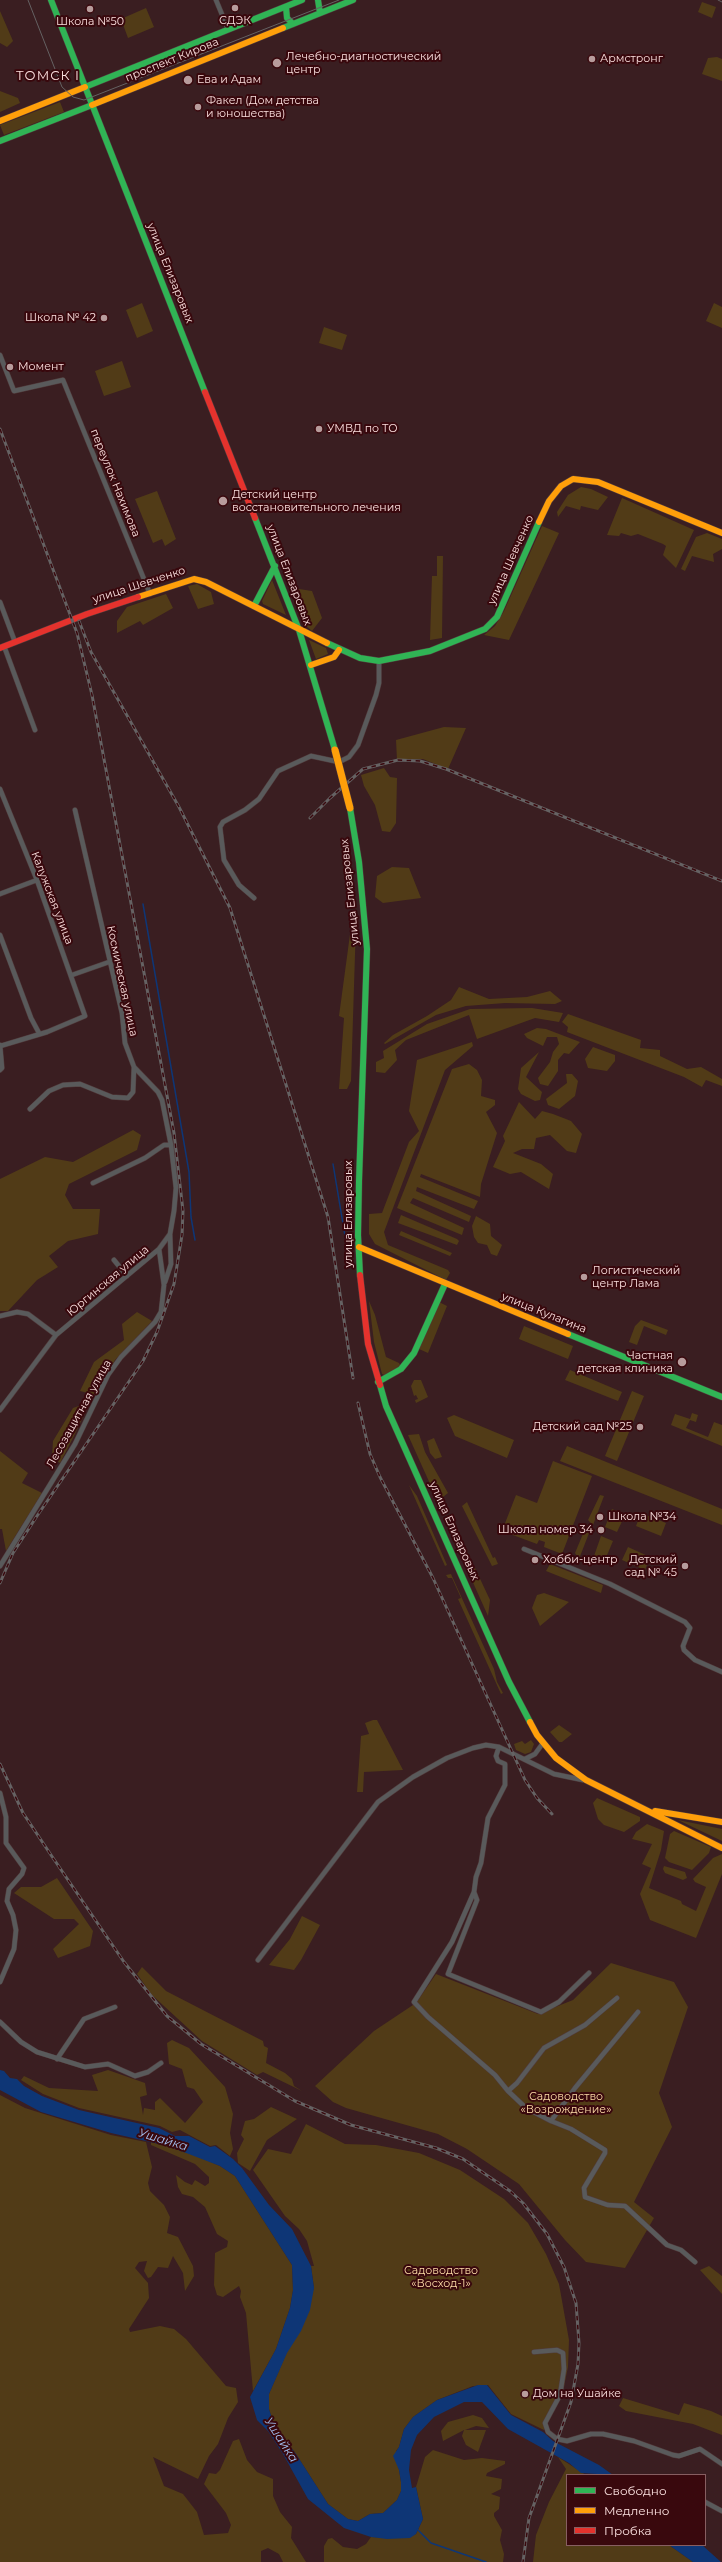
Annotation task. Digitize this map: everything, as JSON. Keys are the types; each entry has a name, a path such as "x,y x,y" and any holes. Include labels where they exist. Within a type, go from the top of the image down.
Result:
{"main road":[{"name":"улица Елизаровых","path":"51,0 299,630 311,665 350,808 360,862 367,949 361,1087 359,1246 363,1308 368,1344 378,1382 396,1431 509,1682 543,1743 556,1758 586,1780 649,1810 722,1848"},
{"name":"проспект Кирова","path":"0,121 302,0"},
{"path":"318,0 320,13"},
{"name":"проспект Кирова","path":"0,141 353,0"},
{"path":"286,6 287,18 293,24"},
{"name":"улица Шевченко","path":"2,647 87,614 194,579 202,580 339,650 359,658 379,661 430,651 460,640 491,623 501,610 549,501 561,486 574,479 586,478 598,482 722,533"},
{"path":"254,606 275,566"},
{"path":"311,665 334,657 339,650"},
{"name":"улица Кулагина","path":"359,1246 445,1284 722,1397"},
{"path":"378,1382 401,1369 414,1354 445,1284"},
{"name":"улица Елизаровых","path":"649,1810 722,1822"}],"street":[{"path":"216,0 228,29"},
{"name":"переулок Нахимова","path":"0,355 14,391 63,380 150,594"},
{"path":"0,602 15,642"},
{"path":"2,647 35,730"},
{"path":"254,898 239,885 224,860 220,827 223,822 245,810 259,799 278,771 311,756 339,762 349,757 358,745 376,695 379,661"},
{"name":"Калужская улица","path":"0,789 37,880 72,975 85,1016 39,1033"},
{"name":"Космическая улица","path":"75,810 122,1013 125,1043 134,1067 158,1092 162,1100 171,1145"},
{"path":"0,894 37,880"},
{"path":"0,935 31,1018 39,1033 0,1045 2,1068 0,1070"},
{"path":"72,975 109,962"},
{"path":"30,1109 49,1091 63,1085 80,1084 112,1097 128,1098 133,1092 134,1067"},
{"path":"93,1183 145,1158 164,1145 171,1145"},
{"name":"Юргинская улица","path":"0,1410 56,1335 159,1249 170,1234 176,1188 171,1145"},
{"path":"164,1285 171,1264 170,1234"},
{"name":"Лесозащитная улица","path":"0,1566 74,1444 108,1375 121,1357 156,1322 163,1303 164,1285 159,1249"},
{"path":"114,1260 126,1276"},
{"path":"0,1316 18,1312 28,1314 56,1335"},
{"path":"524,1549 610,1584 685,1622 690,1628 683,1646 684,1650 695,1660 722,1672"},
{"path":"525,1759 535,1754 543,1743"},
{"path":"258,1960 378,1802 413,1777 460,1751 486,1745 499,1747 554,1774 586,1780"},
{"path":"499,1747 496,1756 498,1761 505,1764 506,1779 488,1818 474,1892 452,1942 414,2002 428,2017 495,2074 508,2092 526,2108 571,2129 605,2150 605,2153 584,2188 585,2197 608,2205 625,2206 667,2245 681,2250 695,2262"},
{"path":"0,1793 6,1817 6,1843 24,1868 22,1874 9,1889 7,1901 14,1916 16,1930 14,1949 0,1982"},
{"path":"474,1892 477,1900 447,1972 449,1976 541,2012 559,2002 589,1973"},
{"path":"508,2092 517,2083 544,2048 586,2025 617,1998"},
{"path":"57,2059 84,2019 115,2007"},
{"path":"552,2121 580,2082 638,2012"},
{"path":"0,2022 28,2047 57,2059 85,2067 108,2064 135,2076 148,2072 161,2063"},
{"path":"534,2352 557,2350 563,2353 564,2369 560,2395 545,2423 548,2432 553,2437 567,2441 591,2434 609,2435 679,2456 700,2449 722,2464"},
{"path":"706,2503 722,2511"}],"green space":[{"path":"702,2 716,7 712,18 698,12"},
{"path":"146,8 154,27 128,38 121,19"},
{"path":"0,11 13,41 7,47 0,43"},
{"path":"717,57 722,59 722,81 702,74 708,58"},
{"path":"0,91 18,98 20,103 0,112"},
{"path":"60,102 64,112 4,135 0,125"},
{"path":"142,303 153,331 137,338 126,310"},
{"path":"714,303 722,307 722,328 706,321"},
{"path":"324,327 347,335 342,350 319,343"},
{"path":"122,361 131,387 104,396 95,371"},
{"path":"581,487 591,489 608,497 598,510 581,506 580,510 566,506 558,517 557,512 568,495"},
{"path":"157,491 176,539 165,546 162,539 153,543 135,499"},
{"path":"622,498 694,530 676,568 663,555 666,546 663,544 638,534 631,536 621,533 619,536 607,535"},
{"path":"542,526 559,533 509,640 484,635 495,626 504,611"},
{"path":"707,533 722,539 722,549 713,554 714,562 692,556 685,571 681,569 696,537"},
{"path":"437,556 443,556 442,638 430,640 432,576 437,576"},
{"path":"272,580 286,615 263,604 262,601"},
{"path":"197,584 211,592 214,604 198,609 188,586"},
{"path":"299,589 312,591 322,618 312,631 304,624 291,591"},
{"path":"166,594 173,608 143,625 140,621 117,633 117,621 127,607"},
{"path":"309,640 326,648 328,654 316,659"},
{"path":"444,727 466,728 448,769 423,759 397,760 396,740"},
{"path":"384,768 390,777 397,778 396,823 390,832 382,831 375,805 364,786 361,775"},
{"path":"392,867 409,868 421,898 383,903 375,897 377,876"},
{"path":"356,923 351,1081 347,1089 339,1089 344,1018 339,1016 351,927"},
{"path":"459,987 489,999 527,997 550,991 562,1001 555,1004 505,1003 466,1006 436,1015 385,1044 384,1043 393,1035 427,1016 451,1000"},
{"path":"532,1008 563,1013 559,1022 535,1018 477,1039 469,1015 406,1040 395,1050 397,1060 385,1073 376,1072 376,1062 384,1058 383,1051 427,1024 470,1009"},
{"path":"568,1014 641,1040 640,1048 660,1050 660,1056 687,1069 701,1067 722,1079 722,1086 706,1080 702,1087 684,1077 567,1032 568,1027 562,1022"},
{"path":"537,1028 546,1029 580,1042 569,1054 564,1053 558,1060 558,1071 548,1086 540,1084 538,1078 550,1062 553,1052 559,1044 557,1037 547,1037 543,1046 527,1038 524,1034"},
{"path":"472,1042 473,1046 445,1070 384,1232 388,1245 448,1270 450,1273 446,1280 375,1244 369,1234 369,1214 382,1213 409,1142 419,1131 409,1111 417,1060"},
{"path":"593,1047 615,1055 615,1061 607,1071 588,1068 585,1059"},
{"path":"539,1052 526,1077 542,1092 540,1100 535,1101 521,1094 518,1089 521,1068"},
{"path":"469,1064 477,1070 482,1080 481,1096 495,1100 495,1105 486,1112 497,1133 481,1184 480,1197 421,1174 420,1177 478,1201 474,1209 417,1187 416,1191 471,1216 469,1222 413,1198 410,1203 464,1228 462,1235 397,1208 452,1069"},
{"path":"566,1074 572,1074 578,1081 575,1096 559,1109 548,1105 546,1099 567,1083"},
{"path":"519,1102 535,1119 542,1111 553,1114 571,1121 582,1134 576,1153 567,1151 550,1135 536,1138 534,1149 522,1149 513,1153 541,1164 553,1174 549,1189 521,1172 510,1174 493,1167 505,1141 503,1136"},
{"path":"133,1130 141,1135 137,1150 69,1184 65,1195 73,1209 100,1209 98,1234 68,1241 49,1256 58,1267 37,1280 8,1311 0,1311 0,1179 45,1157 73,1162"},
{"path":"401,1215 459,1241 457,1245 398,1223"},
{"path":"476,1216 490,1224 491,1236 502,1245 497,1256 491,1254 487,1245 478,1243 474,1237 472,1226"},
{"path":"401,1231 452,1253 450,1256 399,1235"},
{"path":"369,1301 375,1315 386,1357 399,1363 401,1367 386,1376 382,1374 374,1342"},
{"path":"439,1302 447,1306 428,1353 419,1349"},
{"path":"137,1312 152,1321 115,1360 96,1395 80,1391 94,1362 124,1340 122,1324"},
{"path":"641,1320 668,1330 666,1335 644,1326 637,1345 629,1342 635,1326"},
{"path":"524,1326 573,1346 568,1359 519,1339"},
{"path":"570,1370 622,1392 618,1401 565,1380"},
{"path":"414,1380 421,1380 428,1397 416,1403 415,1400 418,1399 416,1395 414,1396 411,1386"},
{"path":"632,1391 644,1396 617,1461 605,1456"},
{"path":"90,1402 60,1463 52,1457 53,1441 73,1408"},
{"path":"692,1413 698,1415 696,1422 690,1420 686,1428 708,1437 714,1422 722,1425 722,1446 671,1425 675,1414 690,1419"},
{"path":"454,1415 514,1440 507,1458 455,1436 447,1418"},
{"path":"419,1434 425,1452 448,1493 443,1497 436,1497 408,1435"},
{"path":"434,1438 442,1457 435,1459 430,1453 427,1441"},
{"path":"567,1446 722,1509 722,1525 560,1461"},
{"path":"0,1451 28,1473 22,1483 42,1493 6,1551 2,1529 0,1529"},
{"path":"553,1461 592,1476 562,1554 544,1547 545,1542 539,1540 537,1544 502,1531 516,1495 537,1503"},
{"path":"409,1485 417,1496 447,1565 445,1566"},
{"path":"600,1495 604,1496 593,1525 588,1520"},
{"path":"467,1502 493,1558 495,1557 498,1564 492,1566 462,1506"},
{"path":"612,1509 625,1515 617,1532 605,1527"},
{"path":"641,1513 666,1523 661,1536 636,1526"},
{"path":"589,1527 591,1528 579,1559 575,1553 585,1529 587,1530"},
{"path":"601,1536 613,1541 605,1560 594,1556"},
{"path":"628,1547 650,1557 645,1570 622,1560"},
{"path":"462,1558 474,1566 490,1600 488,1616"},
{"path":"550,1564 603,1585 601,1593 546,1571"},
{"path":"451,1574 494,1669 497,1682 503,1693 501,1694 458,1599 461,1598 452,1578 448,1578 446,1575"},
{"path":"544,1593 569,1602 540,1626 532,1608 537,1595"},
{"path":"377,1720 403,1770 364,1772 363,1792 357,1792 361,1736 369,1734 365,1723"},
{"path":"559,1725 572,1734 562,1742 559,1742 550,1732"},
{"path":"531,1740 534,1744 531,1752 525,1754 516,1750 514,1744 522,1741 525,1744"},
{"path":"597,1798 640,1817 640,1821 624,1832 604,1825 598,1819 593,1803"},
{"path":"678,1820 722,1829 722,1841"},
{"path":"647,1824 664,1831 661,1850 649,1888 681,1901 682,1904 696,1911 706,1887 695,1882 693,1879 713,1858 722,1854 722,1874 696,1938 650,1920 640,1894 651,1868 642,1864 652,1844 632,1839 636,1832"},
{"path":"674,1831 711,1847 709,1853 692,1870 669,1862 665,1858 670,1834"},
{"path":"664,1866 685,1872 687,1878 683,1880 665,1873 663,1869"},
{"path":"57,1878 93,1931 90,1946 58,1958 53,1949 79,1924 74,1919 54,1919 14,1893 21,1887 41,1887"},
{"path":"302,1916 320,1925 301,1960 294,1970 269,1965 290,1939"},
{"name":"Садоводство «Возрождение»","path":"611,1963 674,1982 688,2007 659,2093 672,2127 634,2202 654,2218 625,2268 586,2262 565,2240 519,2184 467,2149 438,2134 346,2108 333,2102 315,2086 374,2031 416,2003 436,1974 538,2014 573,2000"},
{"path":"142,1967 166,1991 263,2041 264,2046 268,2048 266,2063 285,2073 292,2079 294,2086 302,2091 263,2072 257,2075 202,2041 152,1995 137,1974"},
{"path":"172,2040 189,2048 225,2087 233,2114 230,2133 233,2149 230,2156 216,2145 210,2146 180,2130 172,2132 160,2126 79,2108 43,2094 21,2080 24,2076 49,2088 98,2091 92,2075 108,2070 145,2083 147,2095 140,2097 143,2115 144,2108 155,2110 155,2102 160,2098 185,2123 203,2102 194,2089 187,2087 182,2069 169,2064 167,2043"},
{"path":"0,2095 25,2108 111,2135 146,2142 152,2167 148,2183 150,2191 164,2205 170,2217 167,2233 178,2237 193,2266 194,2276 185,2291 183,2273 173,2256 168,2268 158,2267 151,2277 148,2278 144,2271 147,2261 139,2262 135,2268 148,2283 149,2298 129,2329 130,2332 160,2326 174,2329 186,2339 226,2386 236,2388 238,2402 228,2418 218,2444 209,2456 198,2479 153,2457 164,2486 183,2494 197,2512 204,2535 228,2533 231,2525 226,2513 204,2484 209,2473 216,2474 220,2470 233,2441 239,2439 247,2460 257,2472 273,2479 273,2496 280,2512 292,2527 291,2538 306,2562 283,2562 279,2554 268,2548 261,2551 261,2562 0,2562"},
{"path":"271,2107 297,2119 267,2140 250,2171 238,2163 237,2153 244,2139 241,2135 245,2121 254,2119"},
{"name":"Садоводство «Восход-1»","path":"306,2124 345,2144 376,2145 419,2153 460,2170 504,2199 528,2223 546,2254 559,2284 569,2340 568,2367 562,2396 544,2430 511,2414 488,2385 473,2386 437,2400 413,2417 404,2429 399,2447 396,2451 401,2482 401,2491 397,2500 383,2513 370,2514 358,2521 348,2519 328,2504 296,2454 274,2425 269,2409 269,2394 314,2288 311,2266 314,2266 307,2241 299,2229 285,2216 253,2170 268,2149 291,2154"},
{"path":"151,2142 192,2154 220,2166 235,2176 292,2265 293,2290 290,2308 276,2349 253,2391 246,2313 240,2297 241,2291 239,2286 223,2297 217,2295 214,2285 215,2253 227,2247 228,2241 217,2234 205,2207 193,2197 182,2194 178,2187 176,2175 192,2185 195,2180 205,2186 209,2183 209,2177 195,2164 151,2145"},
{"path":"709,2266 722,2276 722,2294 700,2270"},
{"path":"623,2398 679,2415 684,2403 711,2411 722,2416 722,2435 693,2424 626,2411 619,2406"},
{"path":"473,2415 482,2418 489,2428 476,2426 465,2430 486,2430 478,2452 466,2445 462,2436 464,2430 443,2441 441,2431 448,2422"},
{"path":"433,2450 464,2460 482,2458 505,2461 505,2464 487,2473 486,2476 502,2479 501,2489 491,2494 500,2497 499,2509 494,2513 494,2516 502,2530 500,2540 504,2554 503,2562 324,2562 324,2546 328,2539 332,2538 343,2547 357,2549 366,2544 371,2537 407,2538 416,2534 423,2519 416,2487 425,2457"},
{"path":"558,2457 584,2474 566,2474 566,2546 670,2546 693,2562 533,2562 536,2535 549,2502 566,2469"}],"water":[{"name":"Ушайка","path":"0,2070 4,2071 10,2078 17,2079 24,2086 42,2096 79,2110 159,2128 175,2136 189,2136 210,2147 215,2146 233,2159 242,2168 269,2205 292,2229 311,2266 314,2288 310,2310 301,2331 287,2353 269,2394 269,2409 274,2425 296,2454 328,2504 348,2519 358,2521 370,2514 383,2513 397,2500 401,2491 401,2482 399,2470 393,2456 399,2447 404,2429 413,2417 437,2400 478,2385 487,2385 511,2415 543,2432 553,2441 599,2465 612,2474 581,2473 569,2463 508,2429 482,2402 464,2402 434,2417 417,2435 411,2450 409,2470 412,2488 416,2487 423,2519 416,2534 410,2538 387,2539 371,2537 344,2528 308,2499 283,2454 268,2431 257,2420 250,2397 276,2349 290,2308 293,2290 292,2265 235,2176 220,2166 168,2146 111,2133 41,2112 0,2090"},
{"path":"670,2546 703,2546 721,2562 693,2562"}],"waterway":[{"path":"143,904 189,1172 191,1217 195,1240"},
{"path":"333,1164 347,1248"},
{"path":"417,2529 431,2543 486,2562"}],"tram line":[{"path":"28,0 62,87 73,97 84,100 339,0"},
{"path":"718,0 722,2"}],"railway":[{"path":"0,429 77,633 92,695 174,1133 183,1211 182,1235 174,1284 157,1332 143,1361 13,1553 0,1583"},
{"path":"79,621 91,652 179,807 230,908 328,1217 353,1378"},
{"path":"310,818 363,769 398,760 420,761 446,769 722,881"},
{"path":"358,1403 370,1454 380,1477 433,1578 525,1780 537,1798 552,1814"},
{"path":"0,1764 23,1813 124,1962 167,2016 201,2044 295,2101 351,2125 436,2148 463,2159 510,2191 523,2203 547,2234 564,2267 576,2303 579,2343 578,2364 571,2402 529,2518 523,2562"}],"traffic: fast":[{"path":"51,0 205,392"},
{"path":"85,87 302,0"},
{"path":"318,0 320,13"},
{"path":"283,28 353,0"},
{"path":"286,7 287,18 293,24"},
{"path":"0,141 92,105"},
{"path":"255,518 299,630 335,750"},
{"path":"327,643 360,658 379,661 430,651 485,629 497,617 539,522"},
{"path":"254,606 275,566"},
{"path":"350,808 359,862 367,949 359,1181 358,1235 360,1275"},
{"path":"378,1382 401,1369 414,1353 445,1284"},
{"path":"568,1334 722,1397"},
{"path":"380,1385 386,1406 509,1682 530,1722"}],"traffic: slow":[{"path":"92,105 283,28"},
{"path":"0,121 85,87"},
{"path":"539,522 549,501 561,486 573,479 598,482 722,533"},
{"path":"138,597 194,579 206,582 327,643"},
{"path":"311,665 334,657 339,650"},
{"path":"335,750 350,808"},
{"path":"359,1247 568,1334"},
{"path":"530,1722 537,1735 556,1758 586,1780 722,1848"},
{"path":"655,1811 722,1822"}],"traffic: jam":[{"path":"205,392 255,518"},
{"path":"0,648 87,614 138,597"},
{"path":"360,1275 368,1344 380,1385"}],"place":[{"name":"СДЭК","path":"235,8"},
{"name":"Школа №50","path":"90,9"},
{"name":"Армстронг","path":"592,59"},
{"name":"Лечебно-диагностический центр","path":"277,63"},
{"name":"Ева и Адам","path":"188,80"},
{"name":"Факел (Дом детства и юношества)","path":"198,107"},
{"name":"Школа № 42","path":"104,318"},
{"name":"Момент","path":"10,367"},
{"name":"УМВД по ТО","path":"319,429"},
{"name":"Детский центр восстановительного лечения","path":"223,501"},
{"name":"Логистический центр Лама","path":"584,1277"},
{"name":"Частная детская клиника","path":"682,1362"},
{"name":"Детский сад №25","path":"640,1427"},
{"name":"Школа №34","path":"600,1517"},
{"name":"Школа номер 34","path":"601,1530"},
{"name":"Хобби-центр","path":"535,1560"},
{"name":"Детский сад № 45","path":"685,1566"},
{"name":"Дом на Ушайке","path":"525,2394"}],"district":[{"name":"ТОМСК I","path":"48,76"}]}
